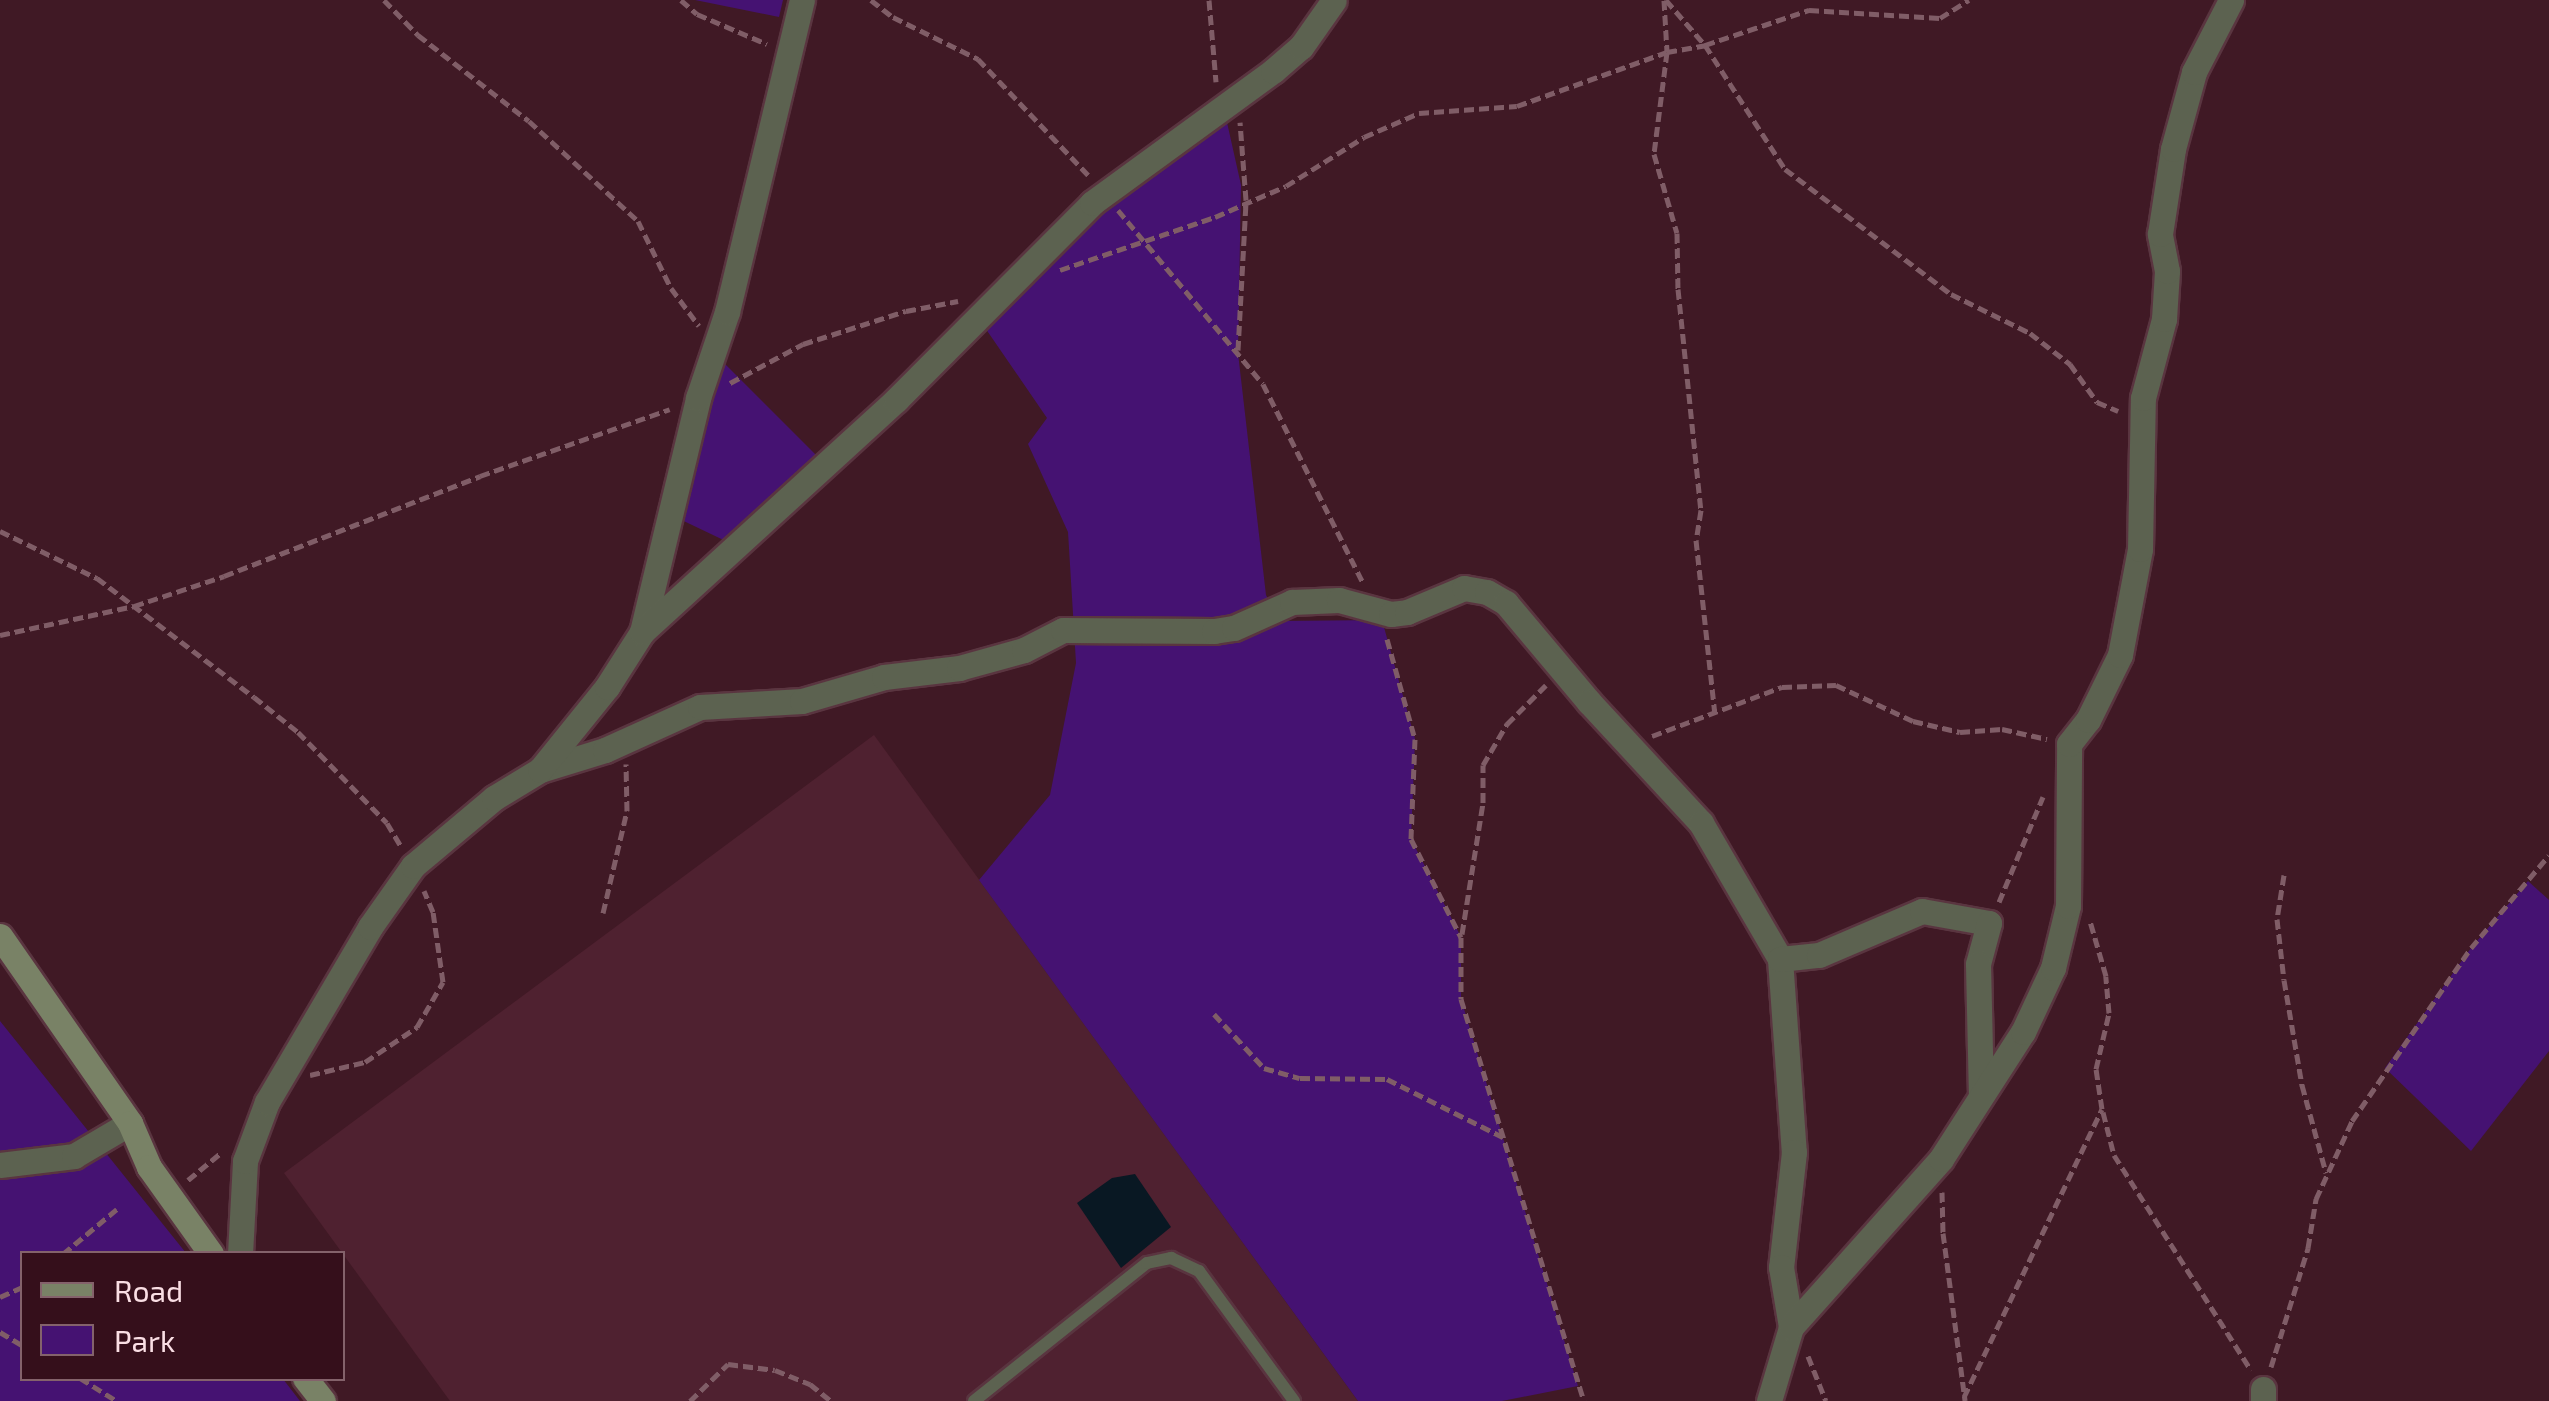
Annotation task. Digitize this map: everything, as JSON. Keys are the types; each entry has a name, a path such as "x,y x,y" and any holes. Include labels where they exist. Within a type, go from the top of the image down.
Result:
{"street":[{"path":"642,632 698,398 717,347 802,0"},
{"path":"540,770 607,687 642,632 896,400 1104,192 1228,105 1301,47 1334,0"},
{"path":"1791,1327 1941,1159 2023,1032 2054,968 2068,906 2069,744 2088,720 2120,654 2140,548 2143,398 2164,319 2167,271 2160,234 2173,149 2194,72 2231,0"},
{"path":"240,1251 245,1161 278,1083 370,927 414,866 494,798 540,770 626,741 645,728 700,707 802,701 884,677 940,672 1024,650 1063,630 1214,631 1234,628 1292,602 1318,598 1378,612 1407,612 1464,588 1487,592 1506,603 1626,744 1702,823 1780,959 1794,1152 1781,1266 1791,1327 1770,1401"},
{"path":"1780,959 1819,955 1922,911 1989,922 1978,964 1981,1095"},
{"path":"0,936 130,1123 149,1167 209,1251"},
{"path":"0,1165 74,1156 130,1123"},
{"path":"307,1381 323,1401"}],"lane":[{"path":"974,1401 1147,1264 1171,1258 1199,1271 1294,1401"}],"path":[{"path":"384,0 418,35 529,121 638,221 671,288 717,347"},
{"path":"681,0 698,14 788,53"},
{"path":"872,0 893,17 978,58 1104,192 1262,384 1378,612 1415,739 1411,838 1462,937"},
{"path":"1209,0 1246,200 1238,353"},
{"path":"1665,0 1704,45 1785,169 1951,294 2030,333 2070,364 2097,402 2144,422"},
{"path":"1665,0 1667,52 1654,154 1678,234 1678,288 1701,510 1696,540 1715,716"},
{"path":"0,531 97,578 298,732 387,823 414,866 433,912 443,972 443,982 417,1028 364,1062 278,1083"},
{"path":"1563,668 1507,724 1483,765 1483,803 1462,937 1461,999 1584,1401"},
{"path":"1626,744 1715,716 1782,687 1836,685 1913,721 1960,732 2002,730 2069,744"},
{"path":"604,914 627,812 626,741"},
{"path":"1989,922 2048,786"},
{"path":"2263,1395 2308,1248 2316,1199 2352,1122 2394,1055 2471,948 2549,855"},
{"path":"2284,875 2277,918 2284,980 2302,1084 2326,1176"},
{"path":"2083,910 2106,976 2108,1012 2096,1068 2114,1154 2263,1395"},
{"path":"1214,1014 1264,1068 1300,1078 1388,1079 1503,1136"},
{"path":"1965,1399 2102,1109"},
{"path":"1941,1159 1943,1232 1965,1399"},
{"path":"68,1251 117,1209"},
{"path":"1791,1327 1816,1371 1826,1401"},
{"path":"690,1401 728,1364 775,1370 810,1384 830,1401"},
{"path":"85,1381 117,1401"}],"shaded area":[{"path":"874,735 1358,1401 450,1401 345,1257 345,1251 341,1251 284,1173"}],"green space":[{"path":"695,0 783,0 779,17"},
{"path":"1222,100 1241,185 1238,353 1266,595 1279,621 1382,620 1415,739 1411,839 1461,937 1461,999 1578,1386 1502,1401 1358,1401 979,880 1050,795 1076,663 1068,532 1028,444 1047,418 979,319"},
{"path":"715,354 824,463 736,546 669,514"},
{"path":"2528,881 2549,900 2549,1051 2471,1151 2385,1068 2471,948"},
{"path":"0,1021 184,1251 20,1251 20,1381 285,1381 300,1401 0,1401"}],"water":[{"path":"1135,1174 1171,1227 1121,1268 1077,1203 1112,1178"}]}
